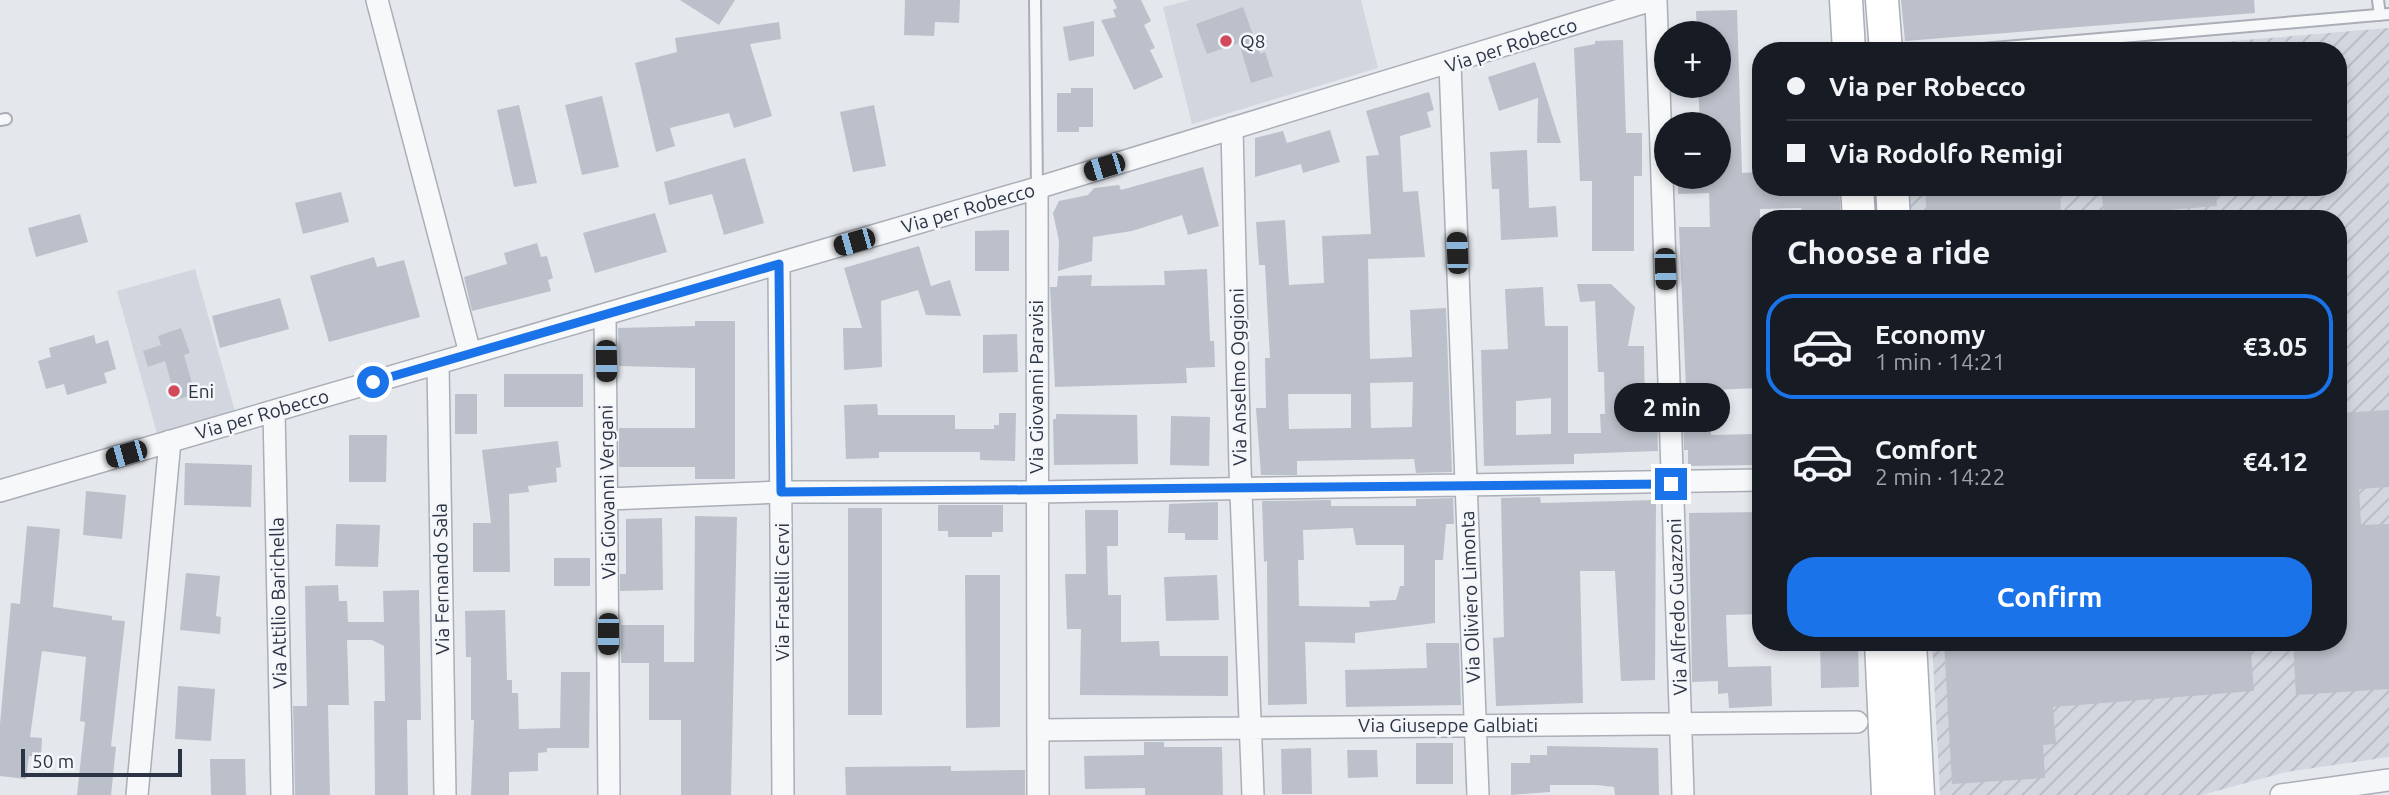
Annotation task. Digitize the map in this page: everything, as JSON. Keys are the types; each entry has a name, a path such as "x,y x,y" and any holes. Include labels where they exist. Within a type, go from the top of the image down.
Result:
{"main road":[{"path":"1882,0 1885,42"},
{"path":"1843,5 1848,42"},
{"path":"1881,651 1888,795"},
{"path":"1910,651 1918,795"}],"street":[{"path":"377,0 470,353"},
{"name":"Via per Robecco","path":"0,491 1037,188 1654,0"},
{"name":"Via Alfredo Guazzoni","path":"1654,0 1683,795"},
{"name":"Via Oliviero Limonta","path":"1450,64 1478,795"},
{"name":"Via Anselmo Oggioni","path":"1232,128 1241,487 1253,795"},
{"name":"Via Giovanni Paravisi","path":"1037,188 1038,795"},
{"name":"Via Fratelli Cervi","path":"779,264 783,795"},
{"name":"Via Giovanni Vergani","path":"605,315 609,795"},
{"name":"Via Fernando Sala","path":"438,363 445,795"},
{"name":"Via Attilio Barichella","path":"274,411 282,795"},
{"path":"137,795 170,441"},
{"path":"608,499 781,492 1036,492 1466,483 1671,484 1752,480"},
{"name":"Via Giuseppe Galbiati","path":"1038,730 1475,723 1681,726 1857,722"},
{"path":"2281,795 2389,780"}],"lane":[{"path":"1035,0 1037,188"},
{"path":"2065,42 2384,15 2378,0"}],"shaded area":[{"path":"1190,0 1361,0 1378,68 1192,124 1163,7"},
{"path":"2389,28 2389,757 2286,772 2202,795 1940,795 1932,651 2347,651 2347,210 1909,210 1909,196 2347,196 2347,42 2222,42"},
{"path":"195,269 236,415 158,437 117,291"}],"building":[{"path":"680,0 735,0 719,25"},
{"path":"905,0 960,0 959,23 935,22 934,36 904,35"},
{"path":"1113,0 1141,0 1151,21 1144,25 1155,48 1150,50 1163,77 1134,90 1101,20 1116,17 1113,10 1117,8"},
{"path":"1901,0 2254,0 2255,13 1905,41"},
{"path":"1243,7 1260,54 1265,52 1273,76 1251,83 1239,43 1207,54 1196,24"},
{"path":"1737,10 1742,173 1752,172 1752,196 1840,196 1840,210 1752,210 1752,388 1711,390 1711,435 1752,434 1752,465 1688,466 1688,450 1684,450 1683,411 1687,411 1679,227 1710,227 1709,193 1678,194 1678,189 1731,189 1731,112 1699,112 1699,98 1731,98 1731,21 1696,21 1696,11"},
{"path":"1094,21 1094,56 1069,61 1063,27"},
{"path":"779,22 781,39 750,44 772,116 734,128 729,113 670,128 675,146 656,152 635,63 677,52 675,38"},
{"path":"1623,40 1626,133 1642,133 1642,176 1634,176 1634,251 1592,251 1592,181 1580,181 1574,48 1595,44 1595,41"},
{"path":"1535,62 1561,143 1537,143 1538,98 1499,111 1488,77"},
{"path":"1071,88 1093,88 1093,127 1079,127 1079,132 1057,132 1057,93 1071,93"},
{"path":"1429,92 1434,110 1427,112 1431,127 1400,136 1403,192 1418,191 1425,257 1368,259 1370,359 1412,357 1410,310 1446,308 1452,472 1416,473 1414,459 1297,461 1297,475 1261,475 1256,408 1266,408 1265,358 1270,358 1265,265 1259,265 1256,222 1285,220 1289,285 1324,283 1322,236 1371,234 1366,156 1379,155 1366,111","holes":["1413,382 1412,427 1371,428 1370,383","1288,394 1351,394 1351,428 1289,429"]},
{"path":"602,96 619,167 582,175 565,105"},
{"path":"519,105 537,183 514,187 497,110"},
{"path":"874,105 886,166 853,172 840,112"},
{"path":"1330,130 1340,162 1303,173 1301,164 1255,177 1255,138 1283,131 1287,143"},
{"path":"1527,150 1529,208 1556,206 1558,237 1501,240 1499,189 1492,189 1490,152"},
{"path":"745,158 764,223 724,235 712,194 669,205 664,182"},
{"path":"1203,167 1219,226 1188,235 1182,215 1132,231 1093,237 1092,261 1058,271 1059,241 1053,213 1059,201 1088,195 1094,188 1119,185 1121,190"},
{"path":"341,192 349,222 303,234 295,203"},
{"path":"1926,196 2060,196 2061,210 1926,210"},
{"path":"2102,196 2216,196 2217,206 2167,210 2103,210"},
{"path":"655,213 667,252 595,273 583,233"},
{"path":"80,214 88,242 36,257 28,228"},
{"path":"1009,230 1009,271 975,271 975,231"},
{"path":"537,243 541,257 547,256 553,278 548,280 551,291 472,311 464,277 507,264 504,253"},
{"path":"919,246 931,286 950,280 961,316 926,315 918,290 881,301 882,367 844,370 843,328 862,328 844,268"},
{"path":"374,257 377,267 404,260 420,317 329,342 310,276"},
{"path":"1207,269 1210,341 1214,341 1215,367 1186,368 1187,383 1055,387 1050,287 1057,287 1058,276 1092,275 1091,286 1165,285 1164,271"},
{"path":"1577,284 1611,284 1635,307 1628,346 1644,346 1645,412 1657,412 1658,451 1574,454 1574,464 1484,466 1481,350 1508,349 1505,289 1543,287 1545,326 1568,326 1568,433 1601,433 1600,414 1605,414 1604,372 1598,372 1595,301 1580,302","holes":["1551,398 1551,434 1516,435 1516,401"]},
{"path":"280,298 289,329 220,348 212,316"},
{"path":"695,321 735,321 735,479 695,479 695,467 619,467 619,428 695,428 695,368 619,366 618,328 695,326"},
{"path":"181,328 190,353 184,355 195,394 176,400 165,361 148,367 143,351 161,345 158,336"},
{"path":"1017,334 1018,372 983,373 983,335"},
{"path":"94,335 96,344 108,340 116,369 104,373 107,383 67,395 64,384 46,389 38,361 51,357 49,348"},
{"path":"504,374 583,374 583,407 504,407"},
{"path":"455,394 477,394 477,434 455,434"},
{"path":"877,404 878,415 955,415 955,429 994,429 994,425 999,425 999,413 1016,413 1015,461 980,460 980,452 879,452 879,458 846,459 844,405"},
{"path":"2389,410 2389,487 2359,489 2361,525 2389,524 2389,689 2296,695 2294,651 2347,651 2347,412"},
{"path":"1056,414 1137,415 1138,464 1054,465 1053,419 1056,419"},
{"path":"1171,416 1210,417 1209,466 1170,465"},
{"path":"349,435 387,435 386,482 349,482"},
{"path":"558,441 561,467 556,468 557,482 528,486 529,492 509,494 510,572 473,572 473,523 491,523 482,450"},
{"path":"185,463 252,465 251,507 184,505"},
{"path":"86,491 126,495 122,539 83,535"},
{"path":"1540,497 1541,503 1656,500 1655,680 1621,681 1615,571 1580,571 1583,703 1496,706 1493,638 1504,637 1501,498"},
{"path":"1453,498 1454,524 1446,524 1443,560 1435,560 1435,623 1355,633 1355,643 1305,642 1307,704 1268,705 1267,561 1264,562 1262,501 1331,500 1331,506 1416,506 1416,499","holes":["1353,528 1356,545 1404,545 1404,586 1400,586 1396,600 1369,601 1370,607 1299,606 1298,560 1304,560 1303,530"]},
{"path":"1218,502 1218,540 1185,540 1185,533 1168,533 1169,504"},
{"path":"938,505 1003,505 1003,532 992,532 992,537 948,537 948,531 938,531"},
{"path":"848,508 882,508 882,715 848,715"},
{"path":"1085,510 1118,510 1118,546 1107,546 1108,595 1121,595 1121,642 1159,641 1160,656 1228,656 1228,696 1080,695 1081,629 1067,629 1065,574 1086,574"},
{"path":"1752,512 1752,614 1726,615 1728,667 1771,666 1772,706 1729,708 1728,693 1718,694 1718,681 1692,682 1689,513"},
{"path":"695,516 737,517 731,795 681,795 681,720 649,720 649,663 621,663 621,625 664,625 664,662 694,662"},
{"path":"662,518 663,590 620,591 620,574 626,574 626,519"},
{"path":"336,524 380,525 378,567 335,566"},
{"path":"27,526 60,529 53,607 112,616 112,620 125,621 111,746 116,747 111,795 77,795 85,722 80,721 86,657 42,651 30,737 42,738 41,757 29,756 26,779 0,776 0,724 11,603 20,604"},
{"path":"554,558 590,558 590,586 554,586"},
{"path":"186,573 220,576 216,616 221,617 220,634 180,630"},
{"path":"965,575 1000,575 1000,727 966,728"},
{"path":"1217,575 1219,620 1166,621 1164,577"},
{"path":"338,585 339,601 347,601 348,622 384,622 383,591 419,590 421,720 407,720 408,795 375,795 374,701 385,701 384,646 372,640 347,640 349,705 328,705 330,795 295,795 293,706 307,706 305,586"},
{"path":"505,610 507,680 512,680 512,693 518,693 519,729 560,728 561,672 590,672 589,748 547,748 547,752 538,753 538,771 509,772 509,795 471,795 474,720 471,720 471,657 466,657 465,611"},
{"path":"1426,643 1459,643 1461,705 1346,707 1345,670 1427,668"},
{"path":"1820,651 1858,651 1859,687 1821,688"},
{"path":"1945,651 2251,651 2254,691 2053,707 2056,744 2043,745 2045,778 1952,784"},
{"path":"178,686 215,689 211,741 175,739"},
{"path":"1144,742 1164,742 1164,747 1222,747 1223,795 1145,795 1145,788 1085,789 1084,756 1144,755"},
{"path":"1416,743 1453,743 1453,784 1416,784"},
{"path":"1547,746 1658,748 1659,795 1615,795 1614,787 1597,785 1550,785 1550,792 1511,795 1511,763 1530,763 1530,755 1547,755"},
{"path":"1311,748 1312,794 1282,794 1281,749"},
{"path":"1347,750 1377,750 1378,777 1348,778"},
{"path":"210,759 245,759 246,795 211,795"},
{"path":"951,766 951,771 1025,770 1025,795 846,795 845,767"}],"place":[{"name":"Q8","path":"1226,41"},
{"name":"Eni","path":"174,391"}],"route":[{"path":"373,382 779,264 781,492 1036,492 1466,483 1671,484"}]}
